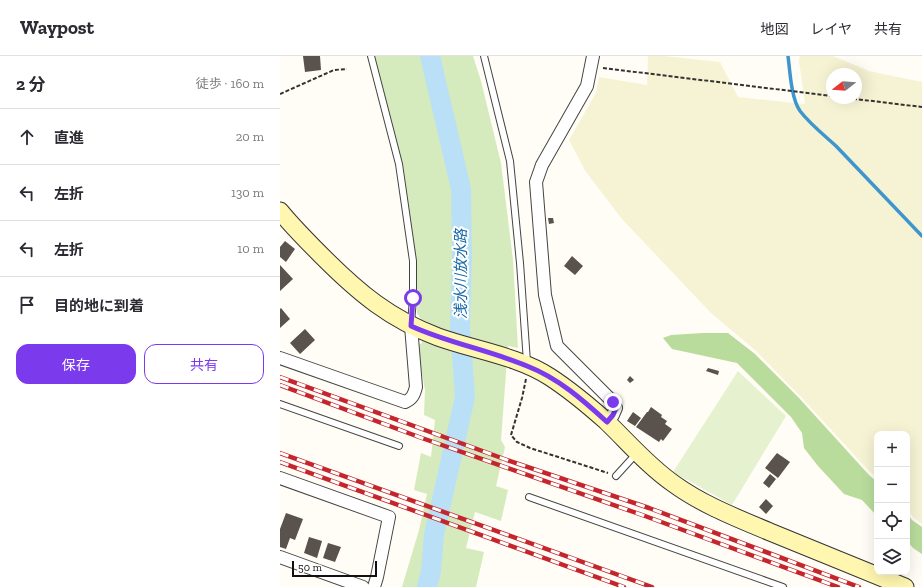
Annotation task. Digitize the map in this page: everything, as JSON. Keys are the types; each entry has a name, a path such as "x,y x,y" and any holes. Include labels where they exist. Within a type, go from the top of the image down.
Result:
{"street":[{"path":"593,61 587,86 542,165 536,182 545,295 557,346 613,402 616,408 613,415 607,422"},
{"path":"280,211 350,284 372,302 414,327 439,337 512,360 548,376 586,403 637,452 672,483 691,496 905,587"},
{"path":"280,358 405,402 410,400 414,395 416,387 414,327"},
{"path":"280,478 389,517 374,587"},
{"path":"280,557 363,587"}],"lane":[{"path":"371,56 399,164 413,261 414,327"},
{"path":"484,56 510,161 528,366"},
{"path":"280,404 399,446"},
{"path":"616,476 637,452"},
{"path":"529,497 783,587"}],"path":[{"path":"593,61 826,95"},
{"path":"280,94 334,70 347,69"},
{"path":"862,100 922,107"},
{"path":"528,366 522,398 512,435 517,442 530,448 616,476"}],"shaded area":[{"path":"648,56 664,56 720,62 738,97 805,104 799,61 800,56 833,56 862,68 826,68 826,104 862,104 862,68 869,71 922,82 922,524 910,513 910,431 874,431 874,475 756,351 710,312 622,219 586,172 569,140 596,93 599,77 647,85"}],"green space":[{"path":"374,56 473,56 481,81 501,163 513,260 518,348 508,346 501,440 505,447 496,486 508,490 501,521 475,512 466,548 484,552 476,587 402,587 419,530 427,494 414,490 421,453 431,457 435,420 424,415 425,390 417,346 422,343 421,319 417,313 417,265 402,168"},
{"path":"728,333 755,354 799,398 874,479 874,513 862,500 844,494 818,466 804,448 802,433 791,417 737,363 672,349 663,338 671,335"},
{"path":"738,371 786,416 732,505 673,472"},
{"path":"910,517 922,527 922,554 910,544"}],"building":[{"path":"303,56 320,56 321,70 305,72"},
{"path":"548,218 553,218 554,223 549,224"},
{"path":"285,241 295,249 286,262 280,257 280,247"},
{"path":"572,256 583,266 575,275 564,266"},
{"path":"280,265 293,279 280,291"},
{"path":"281,308 290,319 280,328 280,309"},
{"path":"305,329 315,340 300,354 290,343"},
{"path":"708,368 719,371 718,375 706,371"},
{"path":"630,376 634,380 630,383 627,380"},
{"path":"651,407 662,415 661,417 667,421 665,424 672,429 663,441 661,439 659,442 636,427"},
{"path":"633,412 641,418 635,426 627,421"},
{"path":"777,453 790,462 778,478 765,468"},
{"path":"770,474 776,479 769,488 763,483"},
{"path":"766,499 773,506 766,514 759,507"},
{"path":"286,513 303,519 295,540 290,538 286,549 280,547 280,529"},
{"path":"309,537 322,541 317,558 304,553"},
{"path":"328,543 341,547 335,562 323,558"}],"waterway":[{"name":"浅水川放水路","path":"427,587 431,571 434,535 465,397 460,327 462,258 461,189 430,56"},
{"path":"788,56 793,92 800,111 836,146 922,236"}],"railway":[{"path":"280,377 507,460 649,508 859,587"},
{"path":"280,385 419,437 645,516 838,587"},
{"path":"280,453 652,587"},
{"path":"280,462 624,587"}],"route":[{"path":"413,298 411,326 439,337 528,366 548,376 566,388 586,403 607,422 613,415 616,408 613,402"}]}
